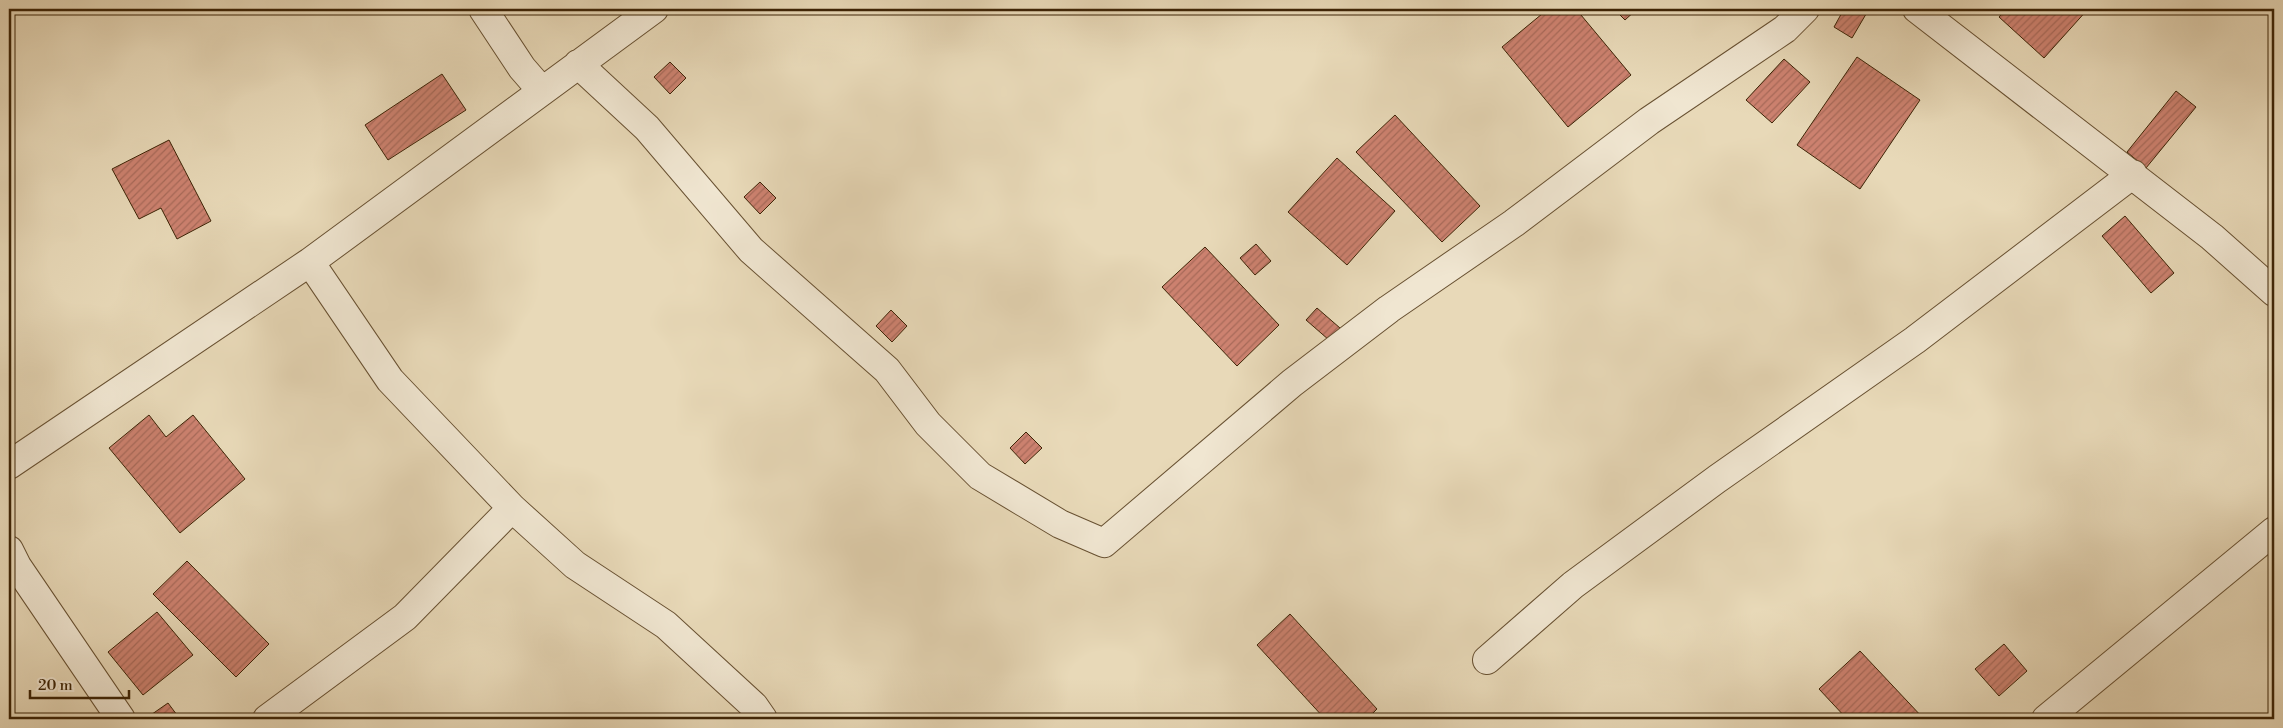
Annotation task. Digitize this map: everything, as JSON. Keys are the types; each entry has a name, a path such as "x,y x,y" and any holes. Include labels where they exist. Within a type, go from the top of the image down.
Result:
{"street":[{"path":"483,9 522,68 542,91"},
{"path":"9,465 310,262 654,9"},
{"path":"578,64 647,128 751,250 887,370 928,424 980,476 1060,524 1104,543 1284,389 1389,308 1514,223 1649,121 1785,29 1805,9"},
{"path":"1917,9 2212,237 2274,292"},
{"path":"1488,660 1573,585 1717,479 1916,340 2132,174"},
{"path":"310,262 390,380 512,508 575,566 666,625 754,706 763,719"},
{"path":"267,719 405,617 512,508"},
{"path":"2046,719 2274,531"},
{"path":"9,550 17,566 121,719"}],"building":[{"path":"1548,9 1576,9 1631,75 1568,127 1502,47"},
{"path":"1614,9 1637,9 1625,20"},
{"path":"1844,9 1869,9 1852,38 1834,27"},
{"path":"2006,9 2088,9 2044,58 1999,17"},
{"path":"1857,57 1920,100 1860,189 1797,145"},
{"path":"1784,59 1810,82 1772,123 1746,100"},
{"path":"670,62 686,78 670,94 654,77"},
{"path":"442,74 466,110 388,160 365,125"},
{"path":"2176,91 2196,107 2146,168 2127,152"},
{"path":"1395,115 1480,206 1442,242 1356,152"},
{"path":"169,140 211,221 177,239 161,208 139,219 112,169"},
{"path":"1337,158 1395,211 1347,265 1288,212"},
{"path":"760,182 776,198 760,214 744,197"},
{"path":"2125,216 2174,273 2151,293 2102,236"},
{"path":"1256,244 1271,261 1255,275 1240,258"},
{"path":"1205,247 1279,325 1237,366 1162,287"},
{"path":"1317,308 1340,328 1329,340 1306,320"},
{"path":"891,310 907,326 892,342 876,326"},
{"path":"149,415 166,437 193,415 245,479 180,533 109,448"},
{"path":"1026,432 1042,448 1025,464 1010,448"},
{"path":"187,561 269,644 236,677 153,594"},
{"path":"157,612 193,655 143,695 108,652"},
{"path":"1290,614 1377,709 1367,719 1325,719 1257,645"},
{"path":"2004,644 2027,671 1999,696 1975,669"},
{"path":"1860,651 1924,719 1847,719 1819,689"},
{"path":"168,703 180,719 145,719"}]}
